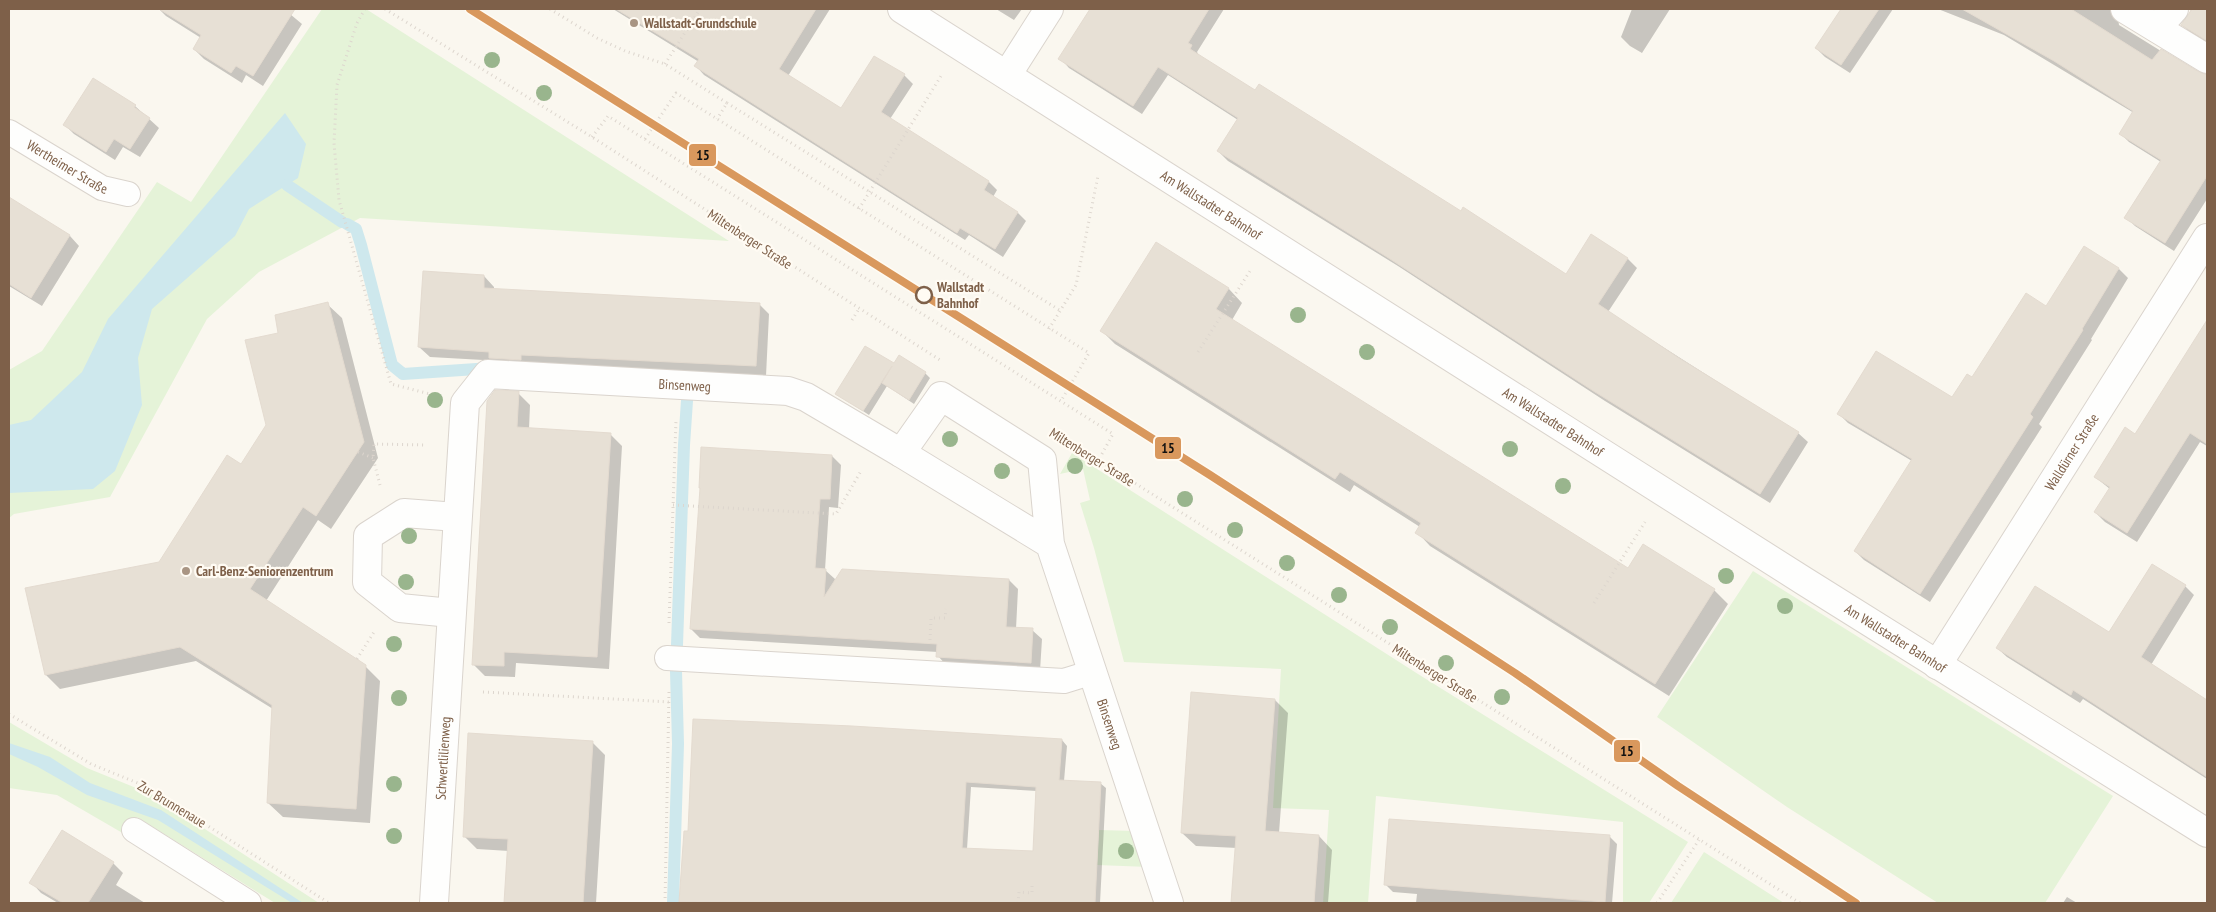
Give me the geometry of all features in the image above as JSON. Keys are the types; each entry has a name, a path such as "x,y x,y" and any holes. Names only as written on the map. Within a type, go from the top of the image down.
{"street":[{"name":"Am Wallstadter Bahnhof","path":"902,9 1937,665 2207,833"},
{"path":"1007,75 1049,9"},
{"path":"2125,9 2166,18 2207,59"},
{"name":"Walldürner Straße","path":"1937,665 2207,238"},
{"name":"Binsenweg","path":"465,402 488,374 788,390 806,397 902,453 1050,544"},
{"name":"Binsenweg","path":"902,453 941,396 1042,460 1050,544 1169,903"},
{"name":"Schwertlilienweg","path":"434,903 465,402"},
{"path":"451,612 400,608 367,582 368,536 404,513 457,517"}],"lane":[{"name":"Wertheimer Straße","path":"9,132 102,188 128,194"},
{"path":"667,658 1064,681 1092,672"},
{"path":"134,830 249,903"}],"path":[{"path":"365,9 356,23 337,85 334,143 339,200 391,384 465,402"},
{"name":"Miltenberger Straße","path":"385,9 592,138 940,361"},
{"path":"550,9 597,38 625,51 665,64 1061,311"},
{"path":"665,64 700,9"},
{"path":"859,209 960,46"},
{"path":"645,139 676,93 1089,354 1062,401"},
{"path":"717,119 727,103"},
{"path":"592,138 608,116 1062,401 1113,434 1098,461"},
{"path":"1049,328 1076,285 1106,137"},
{"path":"1198,352 1269,242"},
{"path":"852,320 859,309"},
{"path":"673,505 836,514 878,440"},
{"path":"378,476 373,458 374,444 462,445"},
{"name":"Miltenberger Straße","path":"1074,445 1800,903"},
{"path":"358,452 373,458"},
{"path":"1594,603 1664,492"},
{"path":"447,690 670,702"},
{"name":"Zur Brunnenaue","path":"9,714 91,764 145,786 329,903"},
{"path":"1657,903 1700,840"},
{"path":"1018,903 1019,892 1032,893 1032,882"}],"green space":[{"path":"322,9 366,9 729,241 360,218 259,272 207,319 110,497 14,514 9,518 9,370 42,351 157,182 191,202"},
{"path":"1072,453 1418,674 1688,842 1649,903 1623,903 1623,822 1376,796 1368,903 1323,903 1329,810 1273,808 1281,669 1124,662 1080,503 1090,500 1083,469 1060,474"},
{"path":"1753,571 2113,796 2045,903 1938,903 1787,807 1657,717"},
{"path":"9,722 87,768 151,794 319,903 275,903 137,817 126,835 57,795 9,788"},
{"path":"1099,830 1135,831 1149,867 1097,865"},
{"path":"1704,852 1784,903 1671,903"}],"water":[{"path":"285,113 306,144 298,178 249,209 235,236 152,309 138,358 142,405 115,471 93,489 9,493 9,425 31,420 82,372 108,319"},
{"path":"9,743 50,757 90,783 161,810 303,903 292,903 158,820 87,795 38,767 9,754"}],"building":[{"path":"159,9 295,9 253,76 236,66 231,73 193,49 201,35"},
{"path":"616,9 816,9 779,69 841,108 874,56 905,74 881,112 989,181 984,190 1018,212 995,249 960,228 957,233 694,66 699,59"},
{"path":"1090,9 1209,9 1188,43 1192,45 1190,49 1255,90 1259,84 1461,211 1463,207 1566,274 1591,234 1628,258 1598,304 1679,358 1799,432 1760,494 1595,392 1387,257 1217,151 1238,118 1158,67 1133,106 1058,59"},
{"path":"1841,9 1879,9 1841,65 1815,48"},
{"path":"1962,9 2071,9 2152,60 2161,49 2207,75 2207,176 2165,243 2124,218 2161,160 2119,134 2133,111 2054,61"},
{"path":"2192,9 2207,9 2207,41 2181,25"},
{"path":"93,78 136,105 134,107 150,118 130,149 114,139 106,152 63,125"},
{"path":"9,197 70,235 31,298 9,284"},
{"path":"1156,242 1229,288 1216,309 1628,568 1643,544 1715,589 1655,684 1415,533 1421,523 1340,472 1335,479 1100,331"},
{"path":"2084,246 2119,268 2083,330 2030,414 2033,417 1920,594 1854,551 1912,459 1837,414 1876,351 1952,397 1967,374 1972,377 2026,293 2046,306"},
{"path":"423,271 484,275 484,288 760,303 756,366 521,355 521,360 489,358 489,352 418,347"},
{"path":"328,302 364,442 316,516 303,507 250,589 366,665 356,809 267,803 272,705 180,647 45,675 25,588 159,562 227,455 241,464 266,425 245,340 278,333 275,315"},
{"path":"2207,320 2207,444 2190,433 2127,533 2094,512 2110,487 2094,477 2125,427 2135,434"},
{"path":"865,346 894,363 899,355 926,372 909,400 882,383 892,366 863,411 835,394"},
{"path":"495,390 519,391 517,427 611,433 597,657 504,652 504,666 472,665 487,401"},
{"path":"701,447 832,455 830,499 820,499 815,568 826,569 824,597 842,569 1009,579 1006,627 1033,628 1031,663 936,657 937,644 690,629"},
{"path":"2152,564 2186,585 2141,657 2207,700 2207,777 2073,690 2071,695 1996,648 2035,586 2109,632"},
{"path":"1191,692 1275,699 1265,831 1319,835 1314,903 1231,903 1236,836 1181,833"},
{"path":"693,719 852,726 1062,739 1059,780 1101,782 1095,903 679,902 684,831 688,831","holes":["966,782 1036,787 1033,851 962,848"]},
{"path":"468,733 593,741 583,903 504,903 508,839 463,837"},
{"path":"1389,819 1610,835 1605,902 1384,885"},
{"path":"62,830 114,862 88,903 63,903 29,883"}],"waterway":[{"path":"287,185 342,222"},
{"path":"347,224 356,229 392,365 403,374 491,368"},
{"path":"677,645 688,386"},
{"path":"673,903 678,744 676,671"}],"transit line":[{"name":"15","path":"470,9 1210,475 1515,673 1678,786 1856,903"}],"place":[{"name":"Wallstadt-Grundschule","path":"634,23"},
{"name":"Wallstadt Bahnhof","path":"924,295"},
{"name":"Carl-Benz-Seniorenzentrum","path":"186,571"}]}
